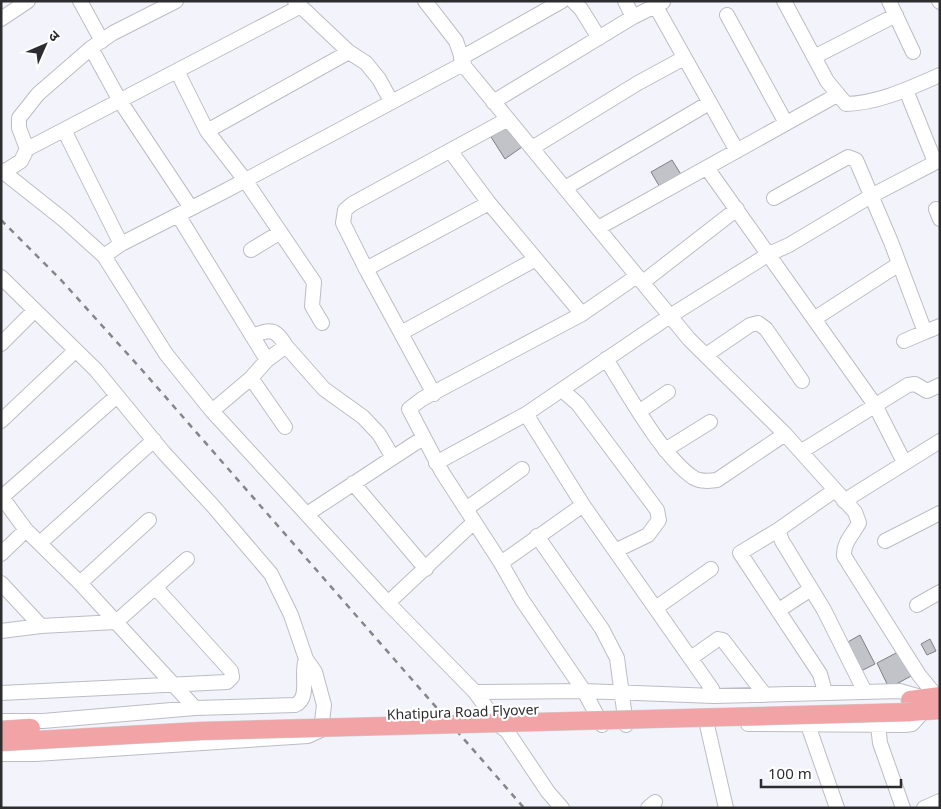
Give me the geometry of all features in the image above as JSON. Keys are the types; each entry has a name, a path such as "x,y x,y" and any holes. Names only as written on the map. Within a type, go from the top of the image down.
{"main road":[{"name":"Khatipura Road Flyover","path":"1,730 198,720 927,703"},
{"name":"Khatipura Road Flyover","path":"1,742 210,730 927,703"}],"street":[{"path":"1,19 28,1"},
{"path":"80,1 120,101 191,208"},
{"path":"27,150 19,128 19,118 38,94 96,44 176,1"},
{"path":"425,1 456,41 462,61 670,316 802,452 855,512 859,523 843,550 844,556 914,667 927,703"},
{"path":"104,256 121,244 245,180 462,61 562,1"},
{"path":"574,1 581,8 599,38"},
{"path":"625,1 633,17"},
{"path":"889,1 913,52"},
{"path":"494,102 659,3 684,58 737,151"},
{"path":"790,3 814,57 837,95 846,104 862,104 906,90 940,75"},
{"path":"390,101 379,79 366,63 349,52 298,4 177,71 27,150 21,161 2,171 64,220 104,256 166,354 212,411 388,603 475,692 500,726 507,731 548,792 562,808"},
{"path":"727,15 786,123"},
{"path":"814,57 896,15"},
{"path":"207,131 349,52"},
{"path":"532,148 638,83 684,58"},
{"path":"177,71 207,131 245,180 279,233 314,282 312,306 322,323"},
{"path":"436,463 526,414 670,316 769,254 790,245 871,196 937,161 906,90"},
{"path":"598,228 837,95"},
{"path":"565,188 709,103"},
{"path":"434,394 366,269 344,223 346,210 352,204 451,152 508,119"},
{"path":"64,130 121,244"},
{"path":"451,152 489,203 582,314"},
{"path":"774,198 848,157 856,160 925,332"},
{"path":"707,168 875,405 904,462"},
{"path":"366,269 489,203"},
{"path":"602,725 584,691 522,600 501,563 436,463 409,409 582,314 640,279 737,209"},
{"path":"178,215 267,360"},
{"path":"251,250 279,233"},
{"path":"401,333 536,259"},
{"path":"814,320 899,264"},
{"path":"1,277 117,396 271,574 291,615 306,659 315,672 324,705 321,730 312,735 36,754 1,754"},
{"path":"1,344 34,312"},
{"path":"706,355 750,325 758,323 766,329 802,381"},
{"path":"904,341 940,326"},
{"path":"252,336 272,331 278,333 286,346 324,389 363,418 379,434 392,456"},
{"path":"212,411 251,378 267,360 286,346"},
{"path":"1,421 75,351"},
{"path":"606,359 665,450 695,478 707,481 717,480 785,434"},
{"path":"251,378 285,427"},
{"path":"802,452 908,385 915,384 927,391 940,384"},
{"path":"562,390 578,404 657,510 659,520 648,535 617,550"},
{"path":"640,411 668,392"},
{"path":"117,396 2,497 26,530 80,584 195,708"},
{"path":"526,414 583,505 657,607 712,689 714,696"},
{"path":"665,450 710,422"},
{"path":"307,514 392,456 423,438"},
{"path":"40,543 154,440"},
{"path":"844,501 940,441"},
{"path":"466,509 522,470"},
{"path":"353,483 426,568"},
{"path":"825,692 820,674 740,553 778,530 786,522 835,490"},
{"path":"501,563 583,505"},
{"path":"885,541 940,513"},
{"path":"80,584 149,520"},
{"path":"388,603 474,522"},
{"path":"1,554 26,530"},
{"path":"778,530 782,541 824,610 865,692"},
{"path":"537,536 602,629 617,658 626,725"},
{"path":"1,631 41,626 116,622 187,559"},
{"path":"657,607 711,569"},
{"path":"1,583 41,626"},
{"path":"1,693 227,682 232,677 231,671 156,588"},
{"path":"778,610 811,590"},
{"path":"917,605 940,592"},
{"path":"691,658 718,639 723,640 764,695"},
{"path":"1,720 43,720 195,708 298,704 304,696 302,668 306,659"},
{"path":"475,692 584,691 714,696 900,691 927,703"},
{"path":"507,731 602,725 912,724 927,703"},
{"path":"707,725 726,808"},
{"path":"808,725 837,808"},
{"path":"878,725 880,743 903,808"},
{"path":"924,808 940,801"}],"building":[{"path":"508,126 522,147 505,159 491,137"},
{"path":"672,160 682,176 661,189 651,172"},
{"path":"860,635 875,664 861,671 846,643"},
{"path":"930,639 936,651 927,655 921,644"},
{"path":"900,651 913,675 889,688 877,663"}],"railway":[{"path":"1,220 61,280 142,370 524,808"}]}
